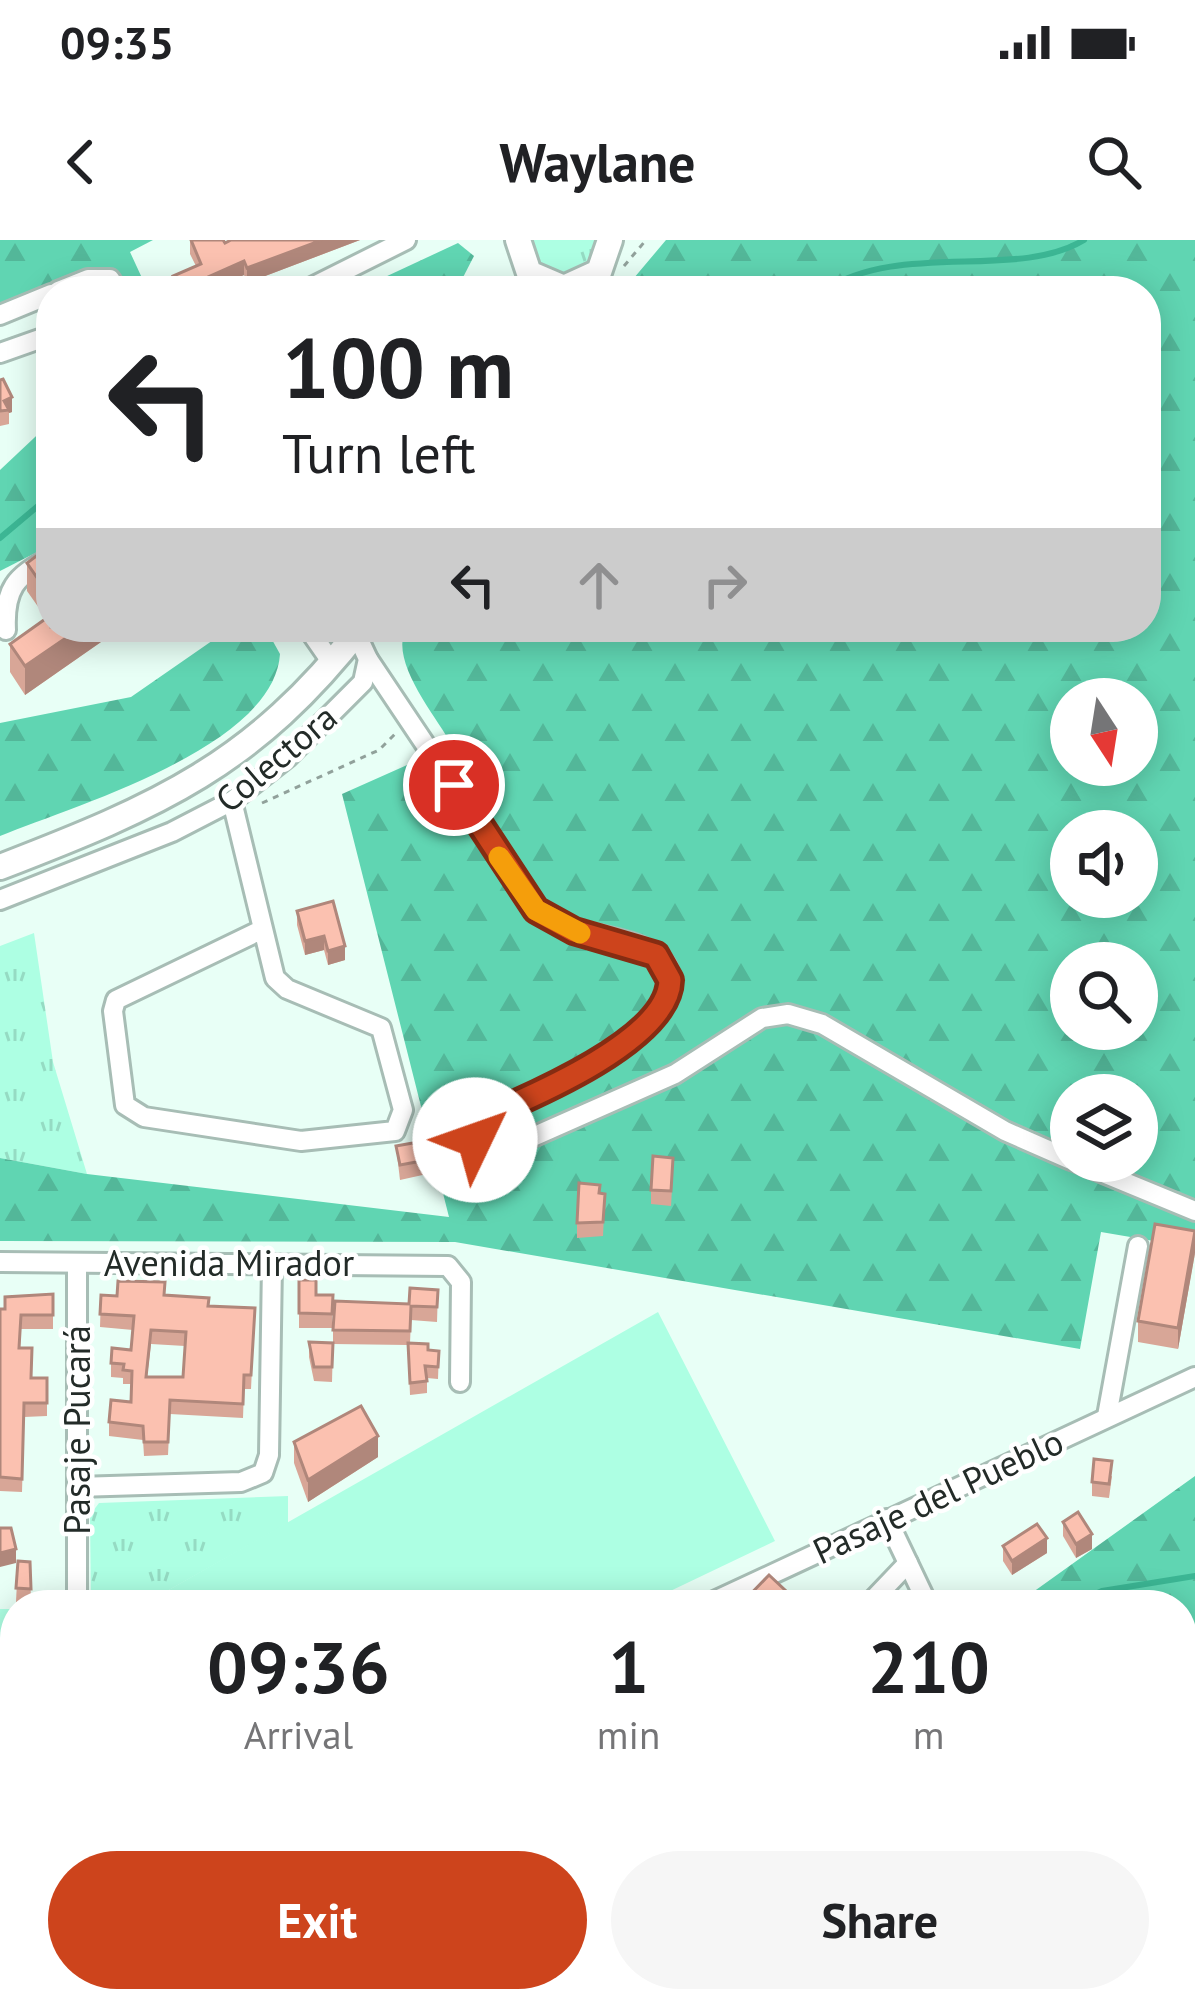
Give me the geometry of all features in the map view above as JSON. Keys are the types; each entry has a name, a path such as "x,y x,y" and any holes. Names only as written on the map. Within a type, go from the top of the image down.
{"main road":[{"path":"593,276 610,243"},
{"path":"520,251 542,276"},
{"path":"0,867 182,791 249,746 349,642"}],"street":[{"path":"334,276 406,240"},
{"path":"0,315 36,300"},
{"path":"0,353 36,340"},
{"path":"6,630 9,589 36,566"},
{"path":"317,642 332,663"},
{"path":"363,642 368,659 529,902 564,927 650,951 668,973 670,988 663,1006 594,1067 478,1121 474,1134 480,1148 501,1151 662,1081 752,1023 788,1014 821,1024 1006,1131 1050,1150"},
{"name":"Colectora","path":"0,900 172,832 232,801 288,757 363,682 368,659"},
{"path":"232,801 271,970 280,984 381,1028 403,1110 395,1131 301,1141 144,1117 125,1105 113,1011 116,1000 261,930"},
{"path":"1125,1182 1195,1211"},
{"path":"1107,1416 1138,1246"},
{"name":"Avenida Mirador","path":"0,1262 441,1264 457,1271 460,1382"},
{"name":"Pasaje Pucará","path":"77,1263 77,1590"},
{"path":"77,1487 241,1482 262,1473 269,1455 272,1264"},
{"name":"Pasaje del Pueblo","path":"754,1590 887,1520 1195,1377"},
{"path":"887,1520 921,1590"},
{"path":"882,1590 908,1563"}],"green space":[{"path":"0,240 153,240 130,252 141,276 36,276 36,303 0,315"},
{"path":"526,240 603,240 601,253 577,276 539,271"},
{"path":"666,240 1195,240 1195,1248 1101,1232 1080,1349 455,1242 0,1241 0,1158 87,1174 449,1217 342,794 452,745 408,671 403,642 1161,642 1161,276 636,276"},
{"path":"458,243 474,256 464,276 387,276"},
{"path":"36,436 36,553 0,571 0,470"},
{"path":"210,642 273,642 280,654 269,687 244,717 208,745 120,790 0,836 0,723 131,697"},
{"path":"34,933 53,1062 87,1174 0,1158 0,946"},
{"path":"658,1312 775,1541 672,1590 169,1590"},
{"path":"1195,1476 1195,1590 1036,1590"},
{"path":"288,1496 288,1523 169,1590 91,1590 90,1515 99,1503"}],"building":[{"path":"191,240 322,240 247,268 244,261 210,276 173,276 201,264"},
{"path":"0,380 12,397 4,401 9,410 0,411"},
{"path":"36,626 36,642 60,642 25,666 10,644"},
{"path":"333,901 345,946 328,951 324,936 305,941 297,911"},
{"path":"424,1141 427,1160 400,1165 396,1146"},
{"path":"653,1156 673,1158 671,1191 651,1190"},
{"path":"579,1183 600,1185 599,1193 605,1194 603,1222 577,1223"},
{"path":"1155,1224 1195,1231 1178,1328 1138,1321"},
{"path":"299,1280 316,1280 316,1295 333,1295 332,1314 299,1313"},
{"path":"118,1281 165,1282 164,1295 209,1298 208,1306 255,1308 251,1375 244,1375 243,1404 170,1400 168,1442 144,1442 143,1426 109,1422 111,1400 131,1402 132,1371 123,1370 124,1364 111,1363 112,1348 131,1350 134,1316 100,1314 101,1295 117,1296","holes":["151,1330 186,1332 183,1377 146,1377"]},
{"path":"410,1288 438,1290 437,1307 411,1306 410,1331 333,1330 335,1301 409,1304"},
{"path":"53,1294 53,1315 21,1315 19,1348 32,1348 31,1378 47,1378 47,1403 24,1403 22,1479 0,1477 0,1309 5,1309 5,1297"},
{"path":"309,1342 333,1343 332,1367 314,1367"},
{"path":"408,1343 428,1344 428,1350 439,1351 438,1367 425,1366 427,1381 410,1383"},
{"path":"361,1406 378,1436 308,1480 294,1442"},
{"path":"1094,1459 1112,1461 1109,1484 1092,1482"},
{"path":"1078,1512 1092,1534 1076,1544 1063,1522"},
{"path":"1037,1524 1047,1538 1012,1561 1003,1546"},
{"path":"0,1528 11,1528 16,1549 0,1553"},
{"path":"18,1561 30,1562 31,1589 16,1588"},
{"path":"769,1575 785,1590 754,1590"}],"waterway":[{"path":"854,276 921,263 1025,258 1084,240"},
{"path":"0,538 36,508"},
{"path":"1108,1590 1195,1576"}],"slow traffic":[{"path":"499,857 536,910 580,933"}],"route":[{"path":"454,785 536,910 574,931 650,951 666,966 670,980 663,1006 594,1067 482,1118 474,1129 475,1140"}]}
